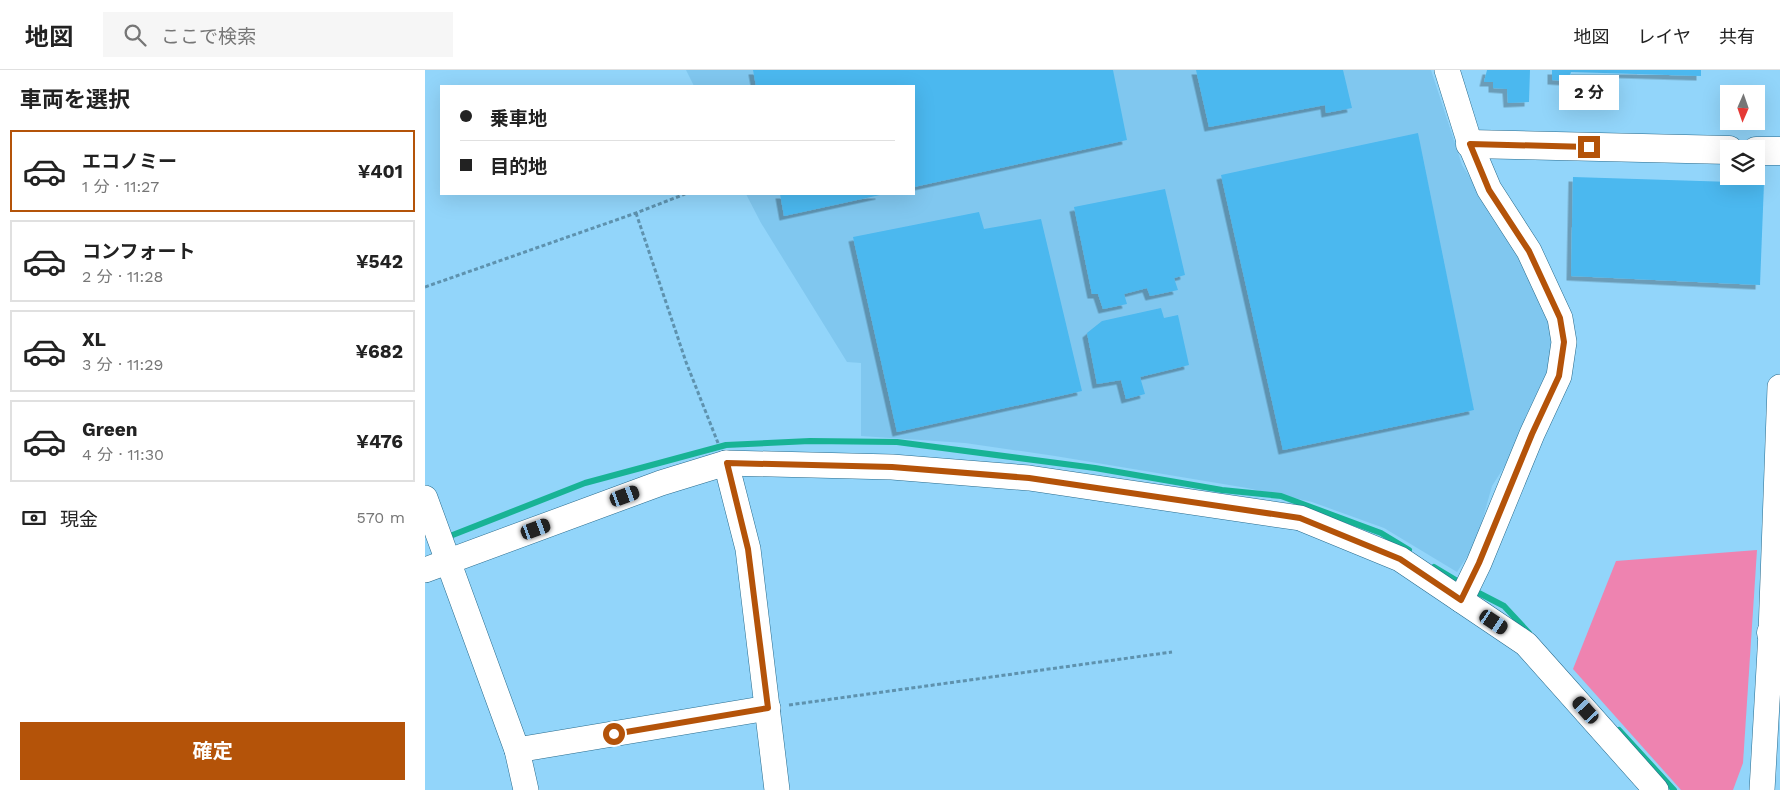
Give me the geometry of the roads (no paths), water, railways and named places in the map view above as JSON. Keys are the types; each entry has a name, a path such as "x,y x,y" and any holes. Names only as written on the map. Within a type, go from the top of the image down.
{"street":[{"path":"1447,70 1470,144 1489,190 1529,251 1560,318 1564,342 1559,376 1532,434 1479,563 1461,600"},
{"path":"1470,144 1720,150"},
{"path":"1765,151 1780,151"},
{"path":"1762,790 1776,633 1780,387"},
{"path":"727,463 748,549 777,790"},
{"path":"436,566 661,483 727,463 892,467 1029,478 1300,518 1400,559 1526,644 1656,790"},
{"path":"425,498 436,566 517,750 527,790"},
{"path":"517,750 768,708"}],"waterway":[{"path":"445,538 585,483 726,445 810,441 897,442 1095,468 1222,490 1281,496 1381,533 1409,550"},
{"path":"1434,567 1464,585"},
{"path":"1473,590 1504,606 1529,633"},
{"path":"1619,730 1674,790"}]}
